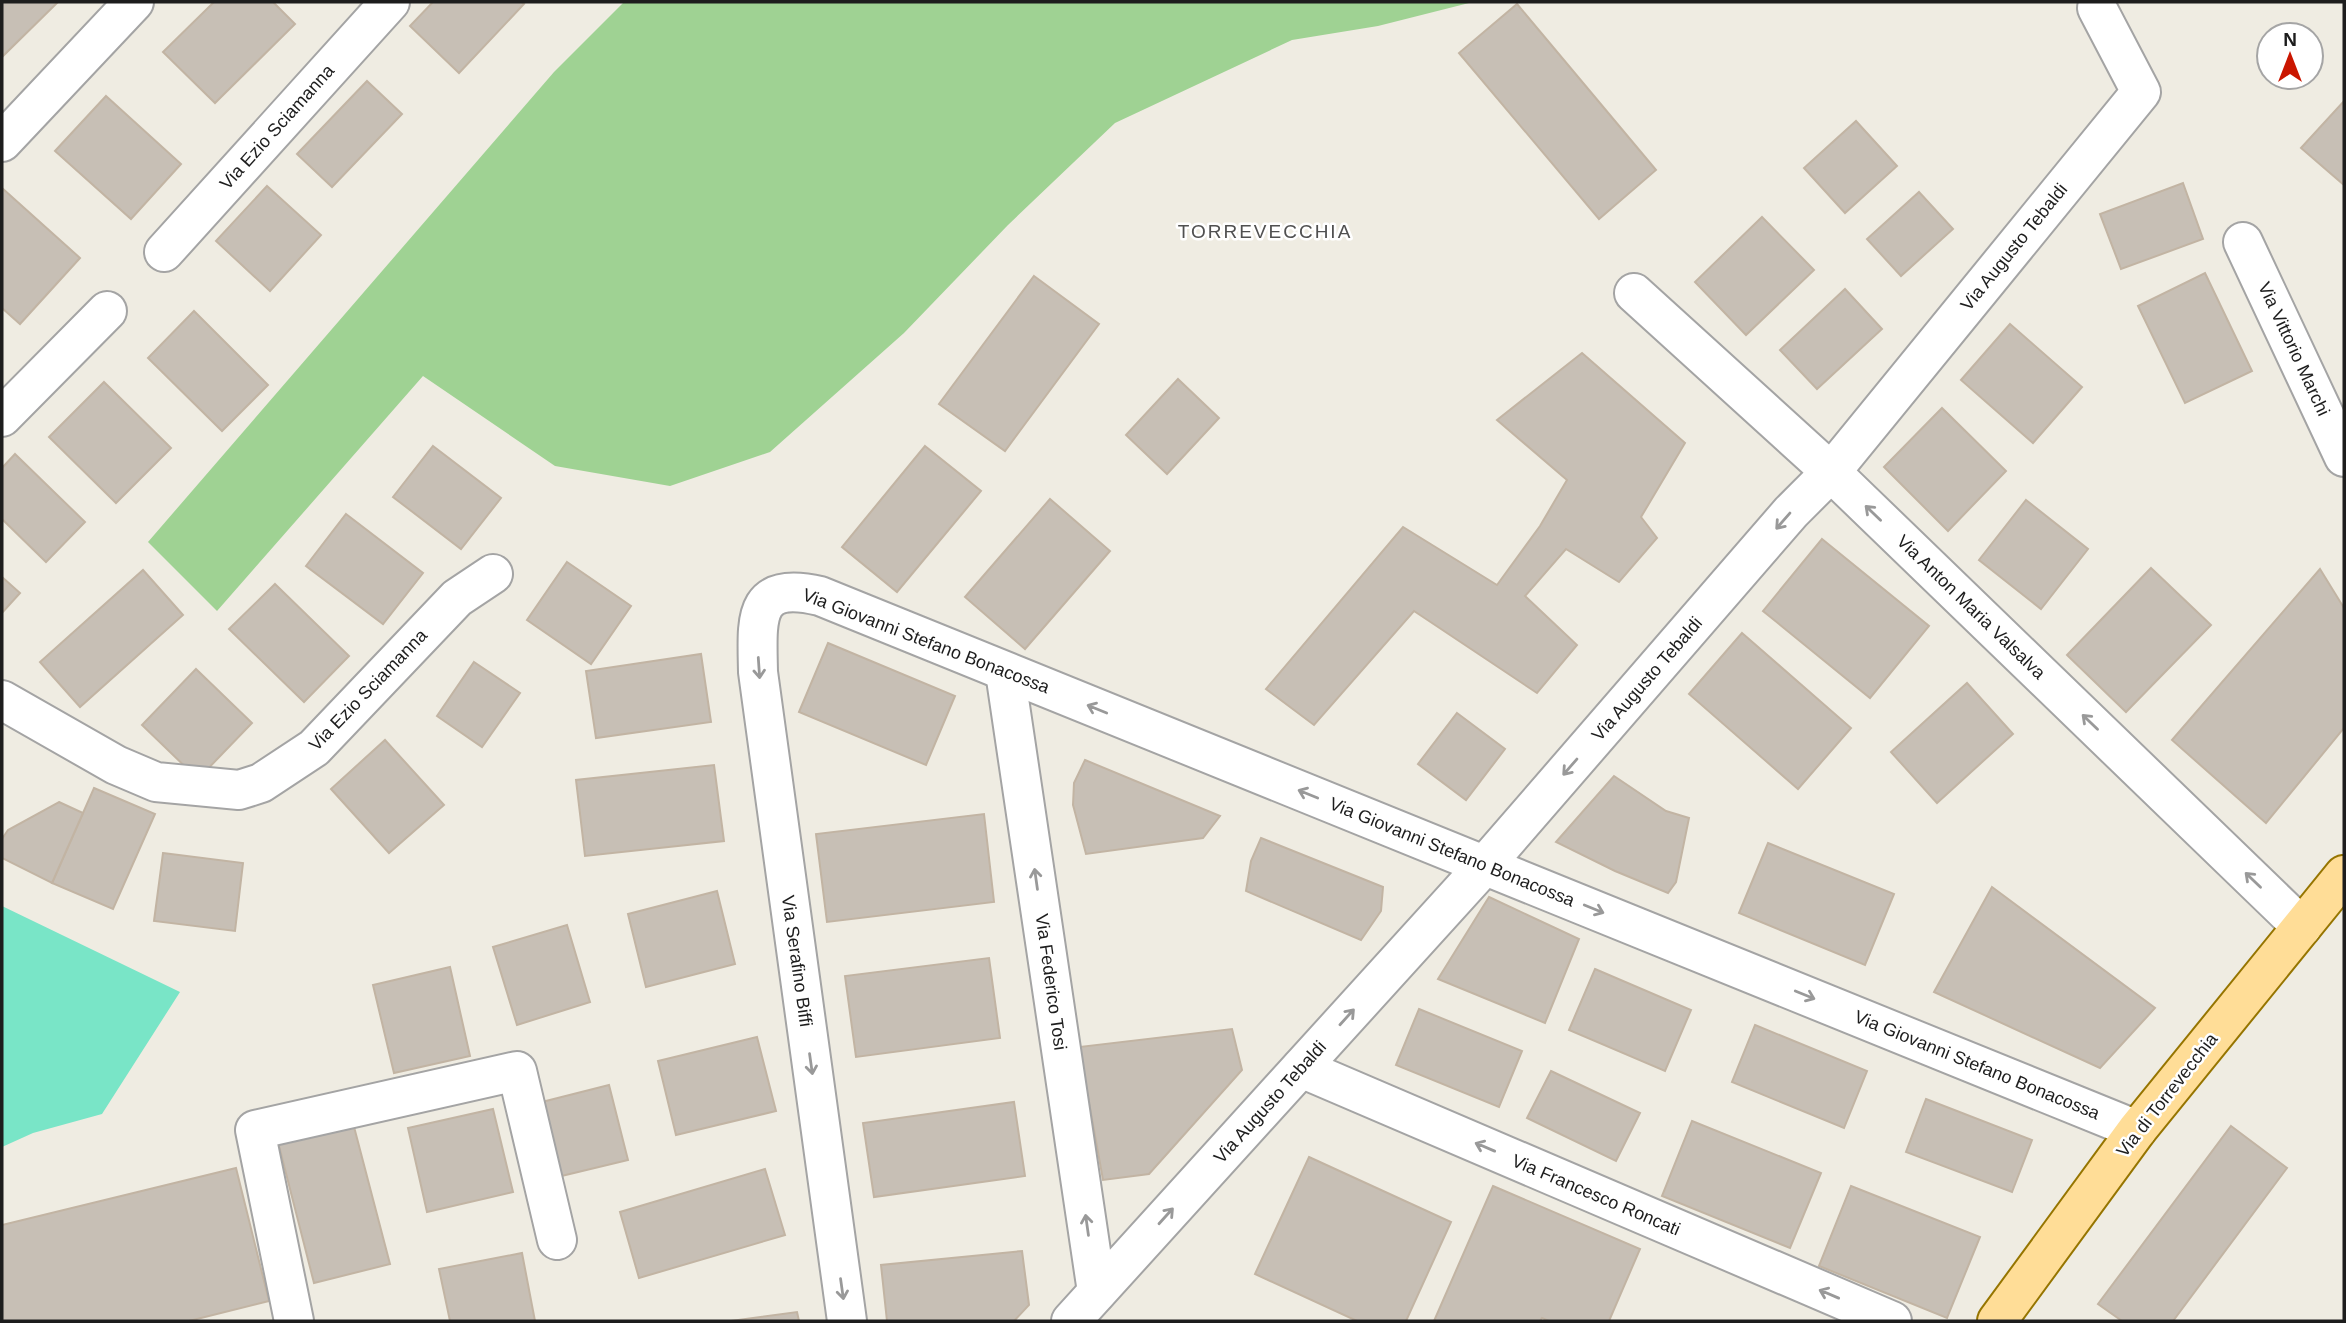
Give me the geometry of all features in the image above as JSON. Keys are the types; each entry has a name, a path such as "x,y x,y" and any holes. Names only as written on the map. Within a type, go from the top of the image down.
{"main road":[{"name":"Via di Torrevecchia","path":"1997,1321 2137,1130 2302,927 2342,882"}],"street":[{"path":"2,142 134,2"},
{"name":"Via Ezio Sciamanna","path":"164,252 390,2"},
{"name":"Via Augusto Tebaldi","path":"1071,1321 1485,865 1782,522 1831,472 2141,92 2096,8"},
{"name":"Via Vittorio Marchi","path":"2244,242 2344,457"},
{"name":"Via Anton Maria Valsalva","path":"1634,293 1831,472 2302,927"},
{"path":"2,417 107,312"},
{"name":"Via Ezio Sciamanna","path":"2,700 116,765 156,782 239,790 261,783 314,748 457,598 493,574"},
{"name":"Via Giovanni Stefano Bonacossa","path":"766,602 777,593 795,590 820,596 2137,1130"},
{"name":"Via Serafino Biffi","path":"766,602 757,634 758,672 847,1321"},
{"name":"Via Federico Tosi","path":"1005,672 1097,1292"},
{"name":"Via Francesco Roncati","path":"1301,1068 1892,1321"},
{"path":"294,1321 255,1130 517,1070 557,1240"}],"green space":[{"path":"624,2 1473,2 1378,26 1292,40 1115,123 1008,225 904,333 770,452 670,486 555,466 423,376 217,611 148,542 554,72"},
{"path":"2,906 180,992 102,1114 33,1133 2,1147"}],"building":[{"path":"2,2 58,2 2,57"},
{"path":"214,2 273,2 295,24 215,103 163,52"},
{"path":"433,2 524,4 459,73 410,26"},
{"path":"1517,4 1656,170 1599,219 1459,53"},
{"path":"367,81 402,114 332,187 297,154"},
{"path":"106,96 181,164 131,219 55,151"},
{"path":"2344,101 2344,185 2301,148"},
{"path":"1856,121 1897,166 1845,213 1804,168"},
{"path":"2183,183 2203,239 2121,269 2100,214"},
{"path":"267,186 321,235 270,291 216,241"},
{"path":"2,188 80,258 20,324 2,308"},
{"path":"1919,192 1953,229 1901,276 1867,239"},
{"path":"1762,217 1814,270 1746,335 1695,282"},
{"path":"2205,273 2252,371 2185,403 2138,306"},
{"path":"1034,276 1099,324 1005,451 939,404"},
{"path":"1845,289 1882,329 1817,389 1780,350"},
{"path":"194,311 268,385 222,431 148,358"},
{"path":"2010,324 2082,387 2033,443 1961,380"},
{"path":"1582,353 1685,443 1641,517 1657,538 1619,582 1566,549 1525,596 1577,645 1537,693 1414,611 1314,725 1266,689 1403,527 1497,585 1540,526 1567,480 1497,420"},
{"path":"1178,379 1219,418 1167,474 1126,435"},
{"path":"104,382 171,448 116,503 49,437"},
{"path":"1942,408 2006,471 1948,531 1884,467"},
{"path":"433,446 501,498 461,549 393,497"},
{"path":"925,446 981,491 897,592 842,547"},
{"path":"15,454 85,522 46,562 2,519 2,468"},
{"path":"1050,499 1110,551 1025,649 965,597"},
{"path":"2026,500 2088,549 2041,609 1979,560"},
{"path":"346,514 423,573 383,624 306,566"},
{"path":"1822,539 1929,626 1870,698 1763,611"},
{"path":"567,562 631,606 591,664 527,620"},
{"path":"2151,568 2211,625 2126,712 2067,655"},
{"path":"2320,569 2344,608 2344,728 2266,823 2172,740"},
{"path":"143,570 183,615 80,707 40,662"},
{"path":"2,577 20,593 2,613"},
{"path":"275,584 349,656 304,702 229,629"},
{"path":"1742,633 1851,728 1798,789 1689,694"},
{"path":"828,643 955,696 926,765 799,712"},
{"path":"701,654 711,722 596,738 586,671"},
{"path":"474,662 520,693 482,747 437,716"},
{"path":"196,669 252,723 198,779 142,725"},
{"path":"1967,683 2013,734 1937,803 1891,752"},
{"path":"1457,713 1505,749 1466,800 1418,764"},
{"path":"385,740 444,805 389,853 331,789"},
{"path":"1085,760 1220,816 1203,838 1086,854 1073,805 1074,783"},
{"path":"714,765 724,841 585,856 576,780"},
{"path":"1614,776 1666,811 1689,818 1676,882 1668,893 1556,842"},
{"path":"94,788 155,814 113,909 52,883"},
{"path":"59,802 83,813 52,883 2,858 2,839 8,830"},
{"path":"984,814 994,902 827,922 816,834"},
{"path":"1261,838 1383,887 1381,911 1361,940 1246,891 1251,861"},
{"path":"1768,843 1894,894 1865,965 1739,913"},
{"path":"163,853 243,863 235,931 154,921"},
{"path":"1992,887 2155,1008 2100,1068 1934,992"},
{"path":"717,891 735,964 646,987 628,914"},
{"path":"1489,897 1579,939 1545,1023 1438,979"},
{"path":"567,925 590,1002 517,1025 493,947"},
{"path":"989,958 1000,1038 856,1057 845,976"},
{"path":"450,967 470,1056 394,1073 373,985"},
{"path":"1595,969 1691,1010 1665,1071 1569,1030"},
{"path":"1419,1009 1522,1051 1499,1107 1396,1065"},
{"path":"1755,1025 1867,1071 1844,1128 1732,1082"},
{"path":"1232,1029 1242,1070 1149,1174 1103,1180 1079,1047"},
{"path":"757,1037 776,1111 676,1135 658,1061"},
{"path":"1551,1071 1640,1113 1616,1161 1527,1118"},
{"path":"609,1085 628,1160 549,1179 530,1105"},
{"path":"1926,1099 2032,1140 2012,1192 1906,1152"},
{"path":"1014,1102 1025,1176 874,1197 863,1123"},
{"path":"493,1109 513,1192 427,1212 408,1128"},
{"path":"1692,1121 1821,1173 1790,1248 1662,1196"},
{"path":"353,1123 390,1264 314,1283 278,1142"},
{"path":"2231,1126 2287,1168 2173,1321 2122,1321 2098,1304"},
{"path":"1309,1157 1451,1222 1406,1321 1357,1321 1255,1274"},
{"path":"236,1168 269,1301 189,1321 2,1321 2,1225"},
{"path":"765,1169 785,1235 639,1278 620,1212"},
{"path":"1493,1186 1640,1249 1609,1321 1549,1321 1542,1318 1540,1321 1434,1321"},
{"path":"1851,1186 1980,1237 1947,1318 1819,1266"},
{"path":"1022,1251 1029,1305 1014,1321 887,1321 881,1265"},
{"path":"522,1253 535,1321 450,1321 439,1269"},
{"path":"797,1312 799,1321 731,1321"}],"district":[{"name":"TORREVECCHIA","path":"1265,231"}]}
